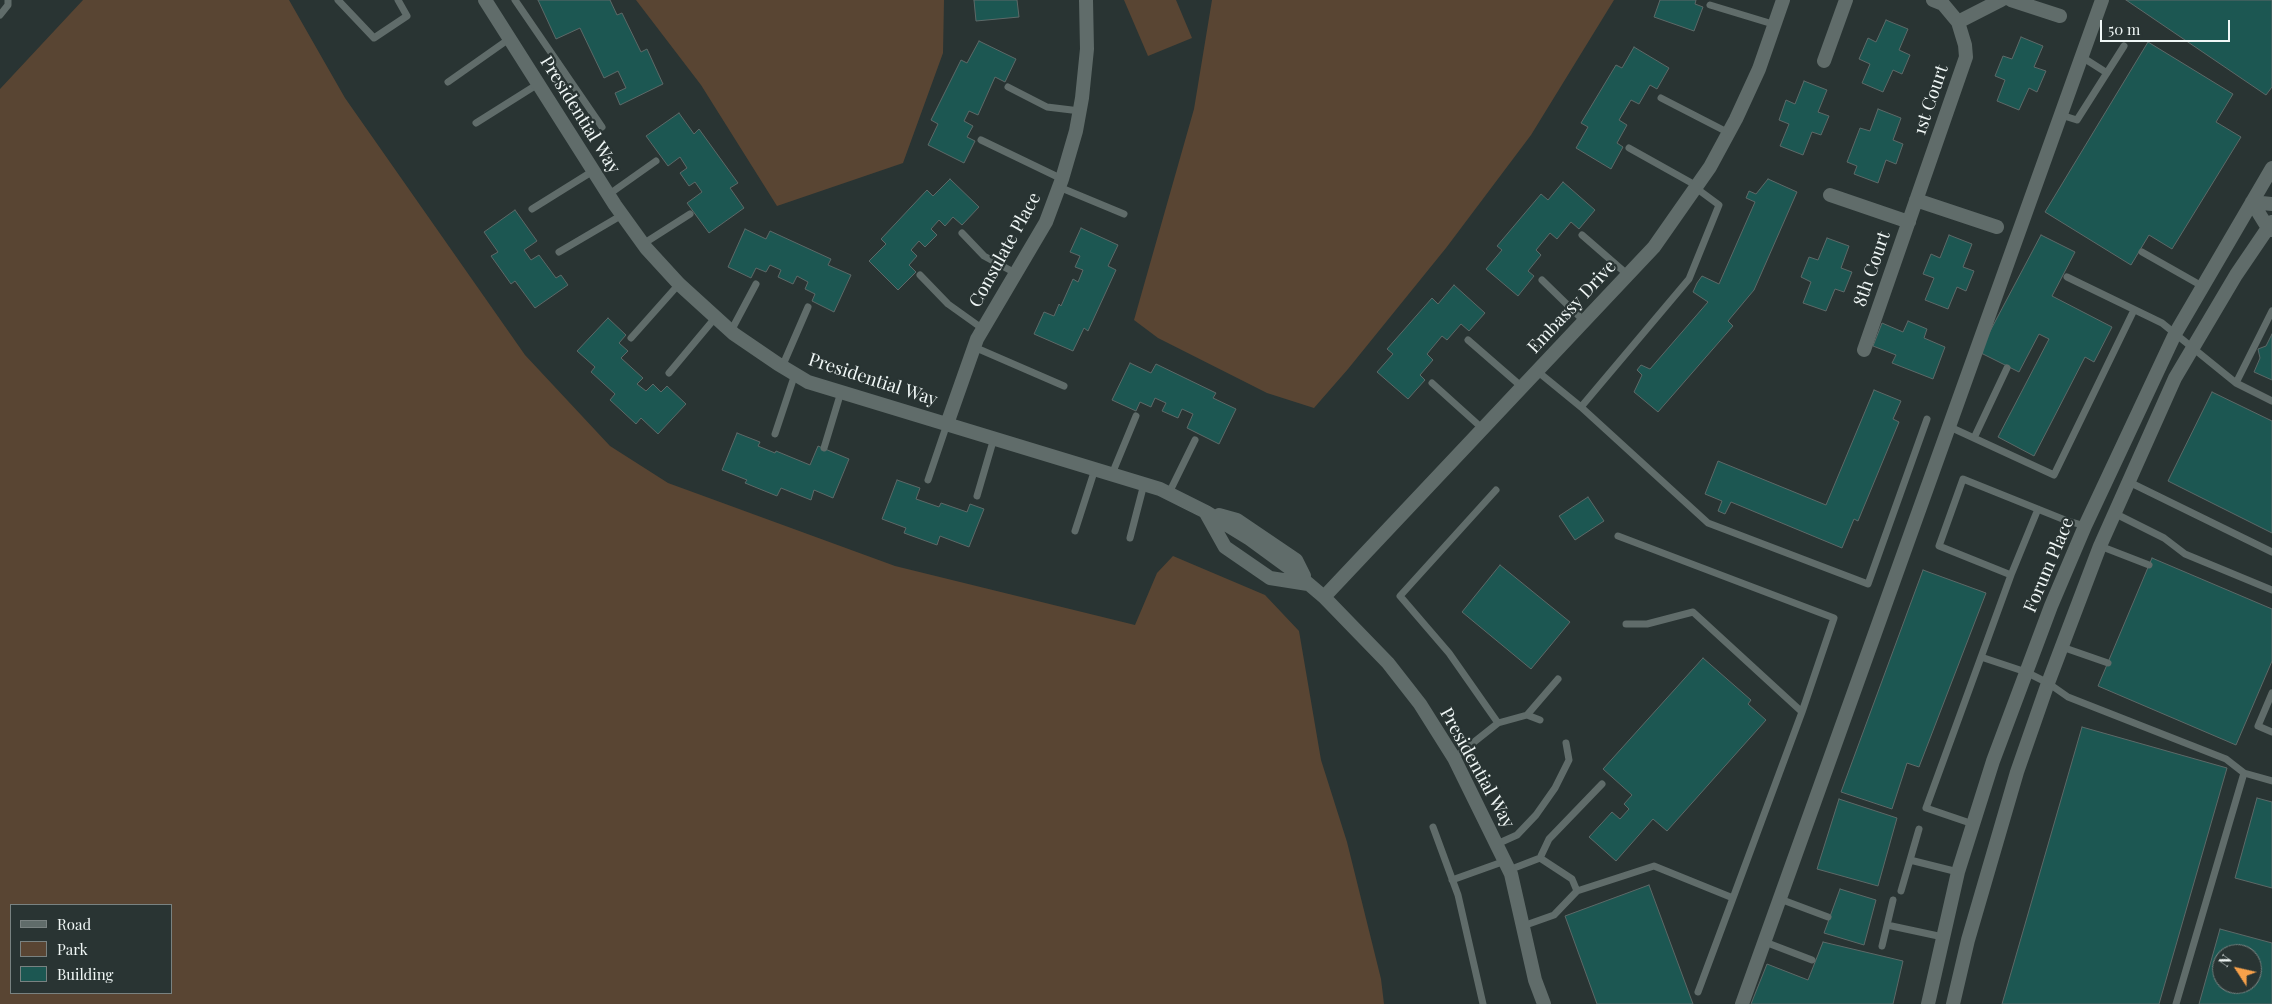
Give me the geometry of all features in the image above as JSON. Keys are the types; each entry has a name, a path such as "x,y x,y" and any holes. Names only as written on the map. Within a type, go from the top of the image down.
{"street":[{"name":"Presidential Way","path":"485,0 593,171 643,244 679,284 715,318 788,370 808,382 1169,493 1206,512 1237,520 1296,560 1308,584 1324,597 1388,663 1420,704 1454,758 1507,866 1523,926 1534,980 1544,1004"},
{"name":"Consulate Place","path":"947,424 974,347 1046,222 1061,183 1080,111 1087,49 1086,0"},
{"name":"Embassy Drive","path":"1324,597 1654,247 1696,187 1729,133 1759,69 1776,25 1783,0"},
{"path":"1824,61 1846,0"},
{"name":"1st Court","path":"1908,222 1966,57 1966,45 1958,22 1943,4 1933,0"},
{"path":"1958,22 2001,0"},
{"path":"2011,0 2060,16"},
{"path":"1742,1004 2102,0"},
{"name":"Forum Place","path":"1928,1004 1958,872 1973,824 2026,672 2085,526 2174,334 2272,168"},
{"name":"8th Court","path":"1830,195 1908,222 1864,350"},
{"path":"1916,200 1997,227"},
{"path":"2252,202 2272,204"},
{"path":"1953,1004 2001,826 2048,683 2100,546 2116,514 2175,378 2271,227 2252,202"},
{"path":"1206,512 1225,547 1270,578 1308,584"},
{"name":"Presidential Way","path":"1533,1004 1534,980"}],"lane":[{"path":"0,15 8,5 8,0"},
{"path":"338,0 374,38 407,16 398,0"},
{"path":"515,0 602,127"},
{"path":"1710,5 1776,25"},
{"path":"448,82 509,39"},
{"path":"2061,115 2077,120 2124,46"},
{"path":"2082,57 2106,73"},
{"path":"476,123 538,84"},
{"path":"1008,87 1047,107 1080,111"},
{"path":"1661,98 1729,133"},
{"path":"981,140 1124,214"},
{"path":"1581,407 1689,279 1719,205 1696,187 1629,148"},
{"path":"608,194 656,162"},
{"path":"532,209 593,171"},
{"path":"643,244 690,214"},
{"path":"559,252 622,215"},
{"path":"962,233 984,256 1017,274"},
{"path":"1582,235 1628,275"},
{"path":"2142,252 2202,286"},
{"path":"920,275 948,304 984,328"},
{"path":"2067,277 2162,323 2236,383 2272,401"},
{"path":"1542,280 1584,321"},
{"path":"631,338 679,284"},
{"path":"731,330 756,284"},
{"path":"775,434 788,370 808,306"},
{"path":"1950,427 2054,475 2134,310"},
{"path":"2236,383 2272,311"},
{"path":"669,373 715,318"},
{"path":"1468,340 1522,387"},
{"path":"974,347 1064,386"},
{"path":"1974,438 2006,368"},
{"path":"1537,371 1581,407 1708,523 1868,584 1928,419"},
{"path":"1432,383 1483,428"},
{"path":"824,448 841,392"},
{"path":"1112,474 1136,416"},
{"path":"928,480 947,424"},
{"path":"977,496 994,438"},
{"path":"1169,493 1195,440"},
{"path":"1074,532 1095,469"},
{"path":"2012,575 1939,546 1964,479 2085,526"},
{"path":"2129,482 2272,552"},
{"path":"1130,538 1144,484"},
{"path":"1496,490 1400,596 1448,653 1498,723"},
{"path":"1973,824 1926,808 2038,509"},
{"path":"2116,514 2164,538 2185,554 2272,590"},
{"path":"1618,536 1834,618 1802,712 1698,992"},
{"path":"2100,546 2149,565"},
{"path":"1626,624 1647,624 1693,612 1802,712"},
{"path":"2062,647 2108,663"},
{"path":"1981,657 2026,672 2048,683 2068,697 2226,759 2244,773 2272,781"},
{"path":"1454,758 1498,723 1527,715 1558,679"},
{"path":"2272,693 2258,726 2272,732"},
{"path":"1527,715 1540,720"},
{"path":"1497,844 1516,835 1536,814 1555,788 1569,760 1566,742"},
{"path":"2176,1004 2244,773"},
{"path":"1540,858 1549,839 1602,784"},
{"path":"1433,827 1458,895 1484,1004"},
{"path":"1901,891 1918,829"},
{"path":"1452,880 1540,858 1572,879 1577,891"},
{"path":"1910,860 1958,872"},
{"path":"1523,926 1554,915 1577,891 1654,866 1733,898"},
{"path":"1780,899 1828,916"},
{"path":"1882,946 1893,900"},
{"path":"1887,925 1943,938"},
{"path":"1765,942 1812,960"}],"green space":[{"path":"83,0 289,0 345,98 525,355 610,446 668,483 895,566 1135,625 1157,573 1173,556 1265,595 1299,631 1321,760 1347,842 1381,979 1384,1004 0,1004 0,89"},
{"path":"636,0 944,0 943,53 903,163 777,206 701,85"},
{"path":"1124,0 1176,0 1192,38 1148,56"},
{"path":"1212,0 1614,0 1531,135 1446,248 1314,408 1267,393 1158,338 1134,320 1194,109"}],"building":[{"path":"538,0 610,0 617,15 622,13 641,52 647,49 663,84 620,105 615,93 626,88 618,71 604,78 580,28 556,39"},
{"path":"974,0 1017,0 1019,17 976,21"},
{"path":"1660,0 1696,0 1695,4 1703,7 1694,31 1654,17"},
{"path":"2126,0 2272,0 2272,87 2266,95"},
{"path":"1886,20 1908,29 1899,50 1910,55 1902,74 1893,70 1883,92 1862,83 1870,64 1859,59 1868,38 1876,42"},
{"path":"2021,37 2043,46 2034,67 2046,71 2037,92 2029,88 2019,110 1997,101 2005,80 1995,76 2003,56 2012,59"},
{"path":"979,41 1016,59 1005,82 995,77 978,115 969,111 964,121 973,126 967,137 975,141 964,163 928,145 938,124 931,120 961,60 967,63"},
{"path":"2148,42 2233,94 2216,122 2241,137 2172,249 2149,235 2131,265 2045,212"},
{"path":"1634,47 1669,68 1657,89 1650,85 1639,104 1631,100 1619,120 1627,125 1617,143 1623,147 1611,169 1576,148 1588,127 1581,123 1616,65 1622,68"},
{"path":"1804,81 1827,90 1818,112 1829,116 1821,135 1812,132 1803,155 1780,146 1789,124 1779,120 1786,100 1795,104"},
{"path":"1878,109 1901,118 1893,140 1903,144 1896,164 1886,160 1878,183 1854,174 1857,166 1847,162 1860,128 1870,131"},
{"path":"679,113 694,134 699,129 738,183 730,188 744,208 709,233 687,203 702,192 695,182 689,186 680,173 687,168 680,157 668,166 646,136"},
{"path":"950,179 979,207 962,225 953,217 945,226 939,220 931,229 937,235 925,247 919,241 911,250 917,256 909,265 916,272 898,290 869,261 886,244 881,239 927,190 933,196"},
{"path":"1768,179 1797,192 1754,290 1728,321 1733,326 1658,412 1634,392 1642,375 1637,370 1641,365 1650,369 1708,302 1693,292 1697,283 1702,276 1719,284 1755,202 1746,198 1749,191 1756,194"},
{"path":"1563,182 1595,210 1579,229 1571,222 1557,239 1550,233 1536,250 1541,255 1528,271 1534,276 1518,296 1486,269 1502,250 1497,246 1541,194 1548,200"},
{"path":"515,210 537,241 524,250 531,260 539,255 556,278 561,275 568,285 535,308 515,281 511,284 491,256 498,252 484,232"},
{"path":"1081,228 1118,245 1108,266 1116,270 1088,331 1084,328 1073,351 1034,334 1044,312 1054,316 1059,304 1061,306 1073,279 1078,282 1083,270 1075,267 1080,256 1070,252"},
{"path":"745,229 766,239 770,231 831,259 828,265 851,275 834,312 812,301 815,294 805,289 808,282 797,276 793,284 778,277 781,270 770,265 766,272 756,268 751,278 728,267"},
{"path":"1949,235 1972,244 1963,267 1974,271 1966,291 1957,287 1948,309 1925,300 1934,278 1923,274 1931,254 1940,258"},
{"path":"2041,235 2075,252 2052,296 2112,327 2094,362 2085,357 2034,456 1998,437 2049,339 2039,334 2019,372 1979,352"},
{"path":"1827,238 1849,246 1841,268 1852,272 1844,292 1835,289 1826,311 1803,303 1811,282 1801,277 1809,257 1818,260"},
{"path":"1454,285 1485,313 1469,331 1461,324 1447,340 1442,336 1427,354 1433,360 1420,375 1425,380 1408,399 1377,372 1393,354 1387,349 1432,298 1438,304"},
{"path":"608,318 626,335 619,343 628,351 621,358 643,378 637,384 646,391 653,384 661,392 667,386 686,404 658,434 641,418 636,424 610,400 615,394 591,372 595,367 577,351"},
{"path":"1908,321 1927,329 1924,338 1945,347 1933,379 1892,363 1896,355 1873,346 1882,323 1903,332"},
{"path":"2272,334 2272,380 2254,372 2260,358 2258,349 2266,346"},
{"path":"1130,363 1151,373 1156,364 1216,393 1213,398 1236,409 1219,444 1187,428 1193,414 1182,409 1178,418 1162,411 1166,403 1155,398 1151,407 1140,402 1136,411 1112,400"},
{"path":"1874,390 1901,401 1893,419 1899,422 1858,521 1854,519 1842,548 1731,502 1725,514 1718,511 1722,501 1705,494 1718,461 1826,505"},
{"path":"2212,392 2272,421 2272,533 2168,481"},
{"path":"737,433 760,442 758,446 810,465 818,446 849,459 833,498 814,490 811,500 781,488 777,496 745,483 747,480 722,470"},
{"path":"897,480 920,488 916,499 939,507 941,503 967,512 970,504 984,509 969,547 940,536 937,545 904,533 906,528 882,519"},
{"path":"1588,497 1604,521 1575,540 1559,516"},
{"path":"2152,558 2272,609 2272,661 2236,745 2098,686"},
{"path":"1500,565 1570,622 1531,669 1462,612"},
{"path":"1923,570 1986,593 1919,767 1907,763 1892,809 1841,792"},
{"path":"1703,658 1751,700 1748,704 1766,720 1667,831 1653,819 1616,861 1589,837 1612,812 1620,819 1629,809 1624,804 1632,795 1603,769"},
{"path":"2082,727 2227,768 2159,1004 2002,1004"},
{"path":"2257,798 2272,802 2272,888 2235,878"},
{"path":"1839,799 1897,818 1878,886 1817,869"},
{"path":"1649,885 1693,1004 1597,1004 1565,916"},
{"path":"1840,889 1876,900 1864,945 1824,933"},
{"path":"2220,929 2272,943 2272,1004 2199,1004 2212,958 2212,994 2262,994 2262,944 2216,944"},
{"path":"1823,942 1903,961 1893,1004 1751,1004 1767,964 1808,980"}]}
